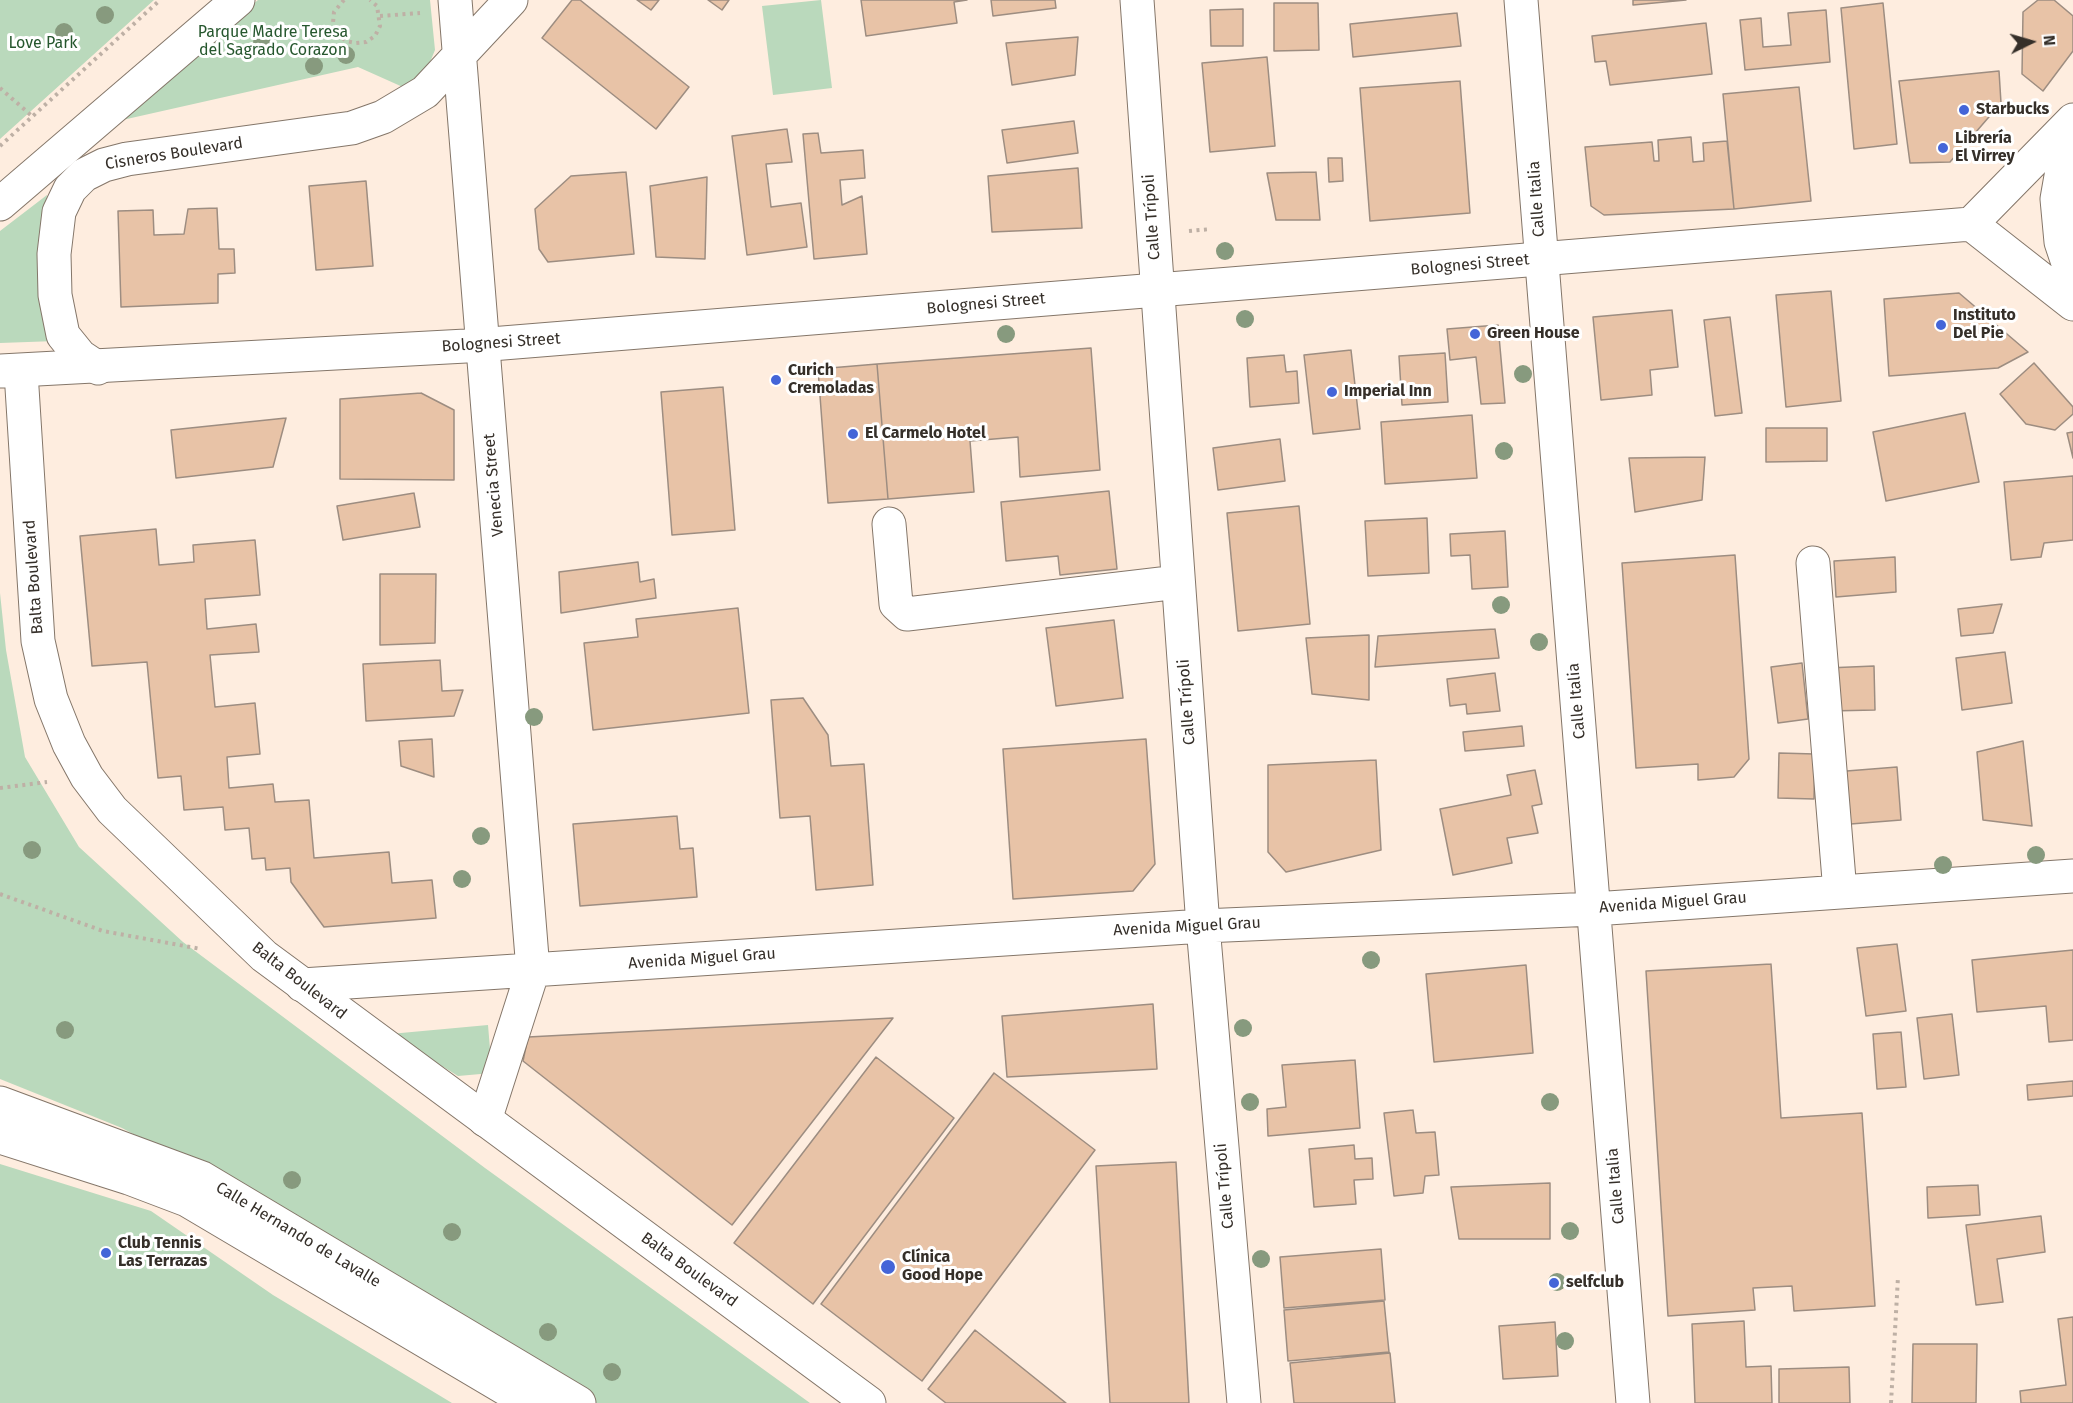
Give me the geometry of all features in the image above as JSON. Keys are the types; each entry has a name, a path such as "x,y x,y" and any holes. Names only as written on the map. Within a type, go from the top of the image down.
{"street":[{"path":"0,204 238,0"},
{"name":"Venecia Street","path":"455,0 533,970"},
{"name":"Cisneros Boulevard","path":"98,368 80,356 63,335 55,295 54,254 59,212 70,189 84,175 104,165 127,159 362,125 383,117 417,98 511,0"},
{"name":"Calle Trípoli","path":"1137,0 1203,926 1244,1403"},
{"name":"Calle Italia","path":"1521,0 1633,1403"},
{"path":"2073,120 1971,224 2073,304"},
{"path":"2073,133 2064,159 2057,199 2061,242 2073,278"},
{"name":"Bolognesi Street","path":"11,372 483,345 1971,224"},
{"name":"Balta Boulevard","path":"11,372 38,641 51,699 69,744 87,777 112,810 264,956 869,1403"},
{"path":"889,524 896,604 907,614 1178,582"},
{"path":"1813,563 1840,892"},
{"name":"Avenida Miguel Grau","path":"302,985 1203,926 1594,909 2073,876"},
{"path":"485,1120 533,970"},
{"name":"Calle Hernando de Lavalle","path":"0,1103 202,1178 579,1403"},
{"name":"Calle Hernando de Lavalle","path":"0,1137 119,1174 187,1200 530,1403"}],"path":[{"path":"0,146 160,0"},
{"path":"344,0 334,12 333,23 337,33 346,41 366,42 375,36 380,26 377,6 370,0"},
{"path":"380,16 420,13"},
{"path":"0,88 33,117"},
{"path":"0,788 87,777"},
{"path":"0,894 103,931 204,949"},
{"path":"1892,1403 1898,1277"}],"green space":[{"name":"Love Park","path":"0,0 154,0 0,139"},
{"name":"Parque Madre Teresa del Sagrado Corazon","path":"258,0 430,0 435,50 428,67 405,88 358,67 109,123"},
{"path":"821,0 832,88 773,95 762,6"},
{"path":"47,195 43,233 56,341 0,343 0,231"},
{"path":"0,593 6,650 25,757 79,847 183,942 485,1168 810,1403 593,1403 239,1191 122,1128 0,1079"},
{"path":"488,1025 492,1073 458,1076 390,1034"},
{"name":"Club Tennis Las Terrazas","path":"0,1164 151,1211 273,1295 452,1403 0,1403"}],"building":[{"path":"572,0 580,0 689,87 656,129 542,38"},
{"path":"637,0 659,0 651,10"},
{"path":"708,0 729,0 722,10"},
{"path":"861,0 967,0 954,2 957,23 866,36"},
{"path":"991,0 1055,0 1056,8 993,16"},
{"path":"1633,0 1686,0 1633,5"},
{"path":"2038,0 2054,0 2073,16 2073,51 2043,91 2022,74 2023,12"},
{"path":"1274,3 1318,3 1319,50 1274,51"},
{"path":"1883,3 1897,144 1854,149 1841,8"},
{"path":"1243,9 1243,46 1211,46 1210,10"},
{"path":"1826,10 1830,62 1745,70 1740,20 1761,18 1763,47 1791,45 1788,13"},
{"path":"1457,13 1461,46 1353,57 1350,24"},
{"path":"1706,23 1712,74 1610,85 1606,61 1595,62 1592,36"},
{"path":"1078,37 1075,75 1012,85 1006,43"},
{"path":"1267,57 1275,146 1210,152 1202,63"},
{"path":"1999,71 2001,103 1950,162 1910,163 1899,81"},
{"path":"1460,81 1470,213 1370,221 1360,88"},
{"path":"1799,87 1811,201 1734,209 1723,94"},
{"path":"1074,121 1078,153 1007,163 1002,130"},
{"path":"787,129 792,162 766,164 771,207 801,203 807,247 747,255 732,136"},
{"path":"818,133 821,153 863,150 865,178 840,180 842,205 862,196 867,254 814,259 803,134"},
{"path":"1691,137 1693,162 1704,161 1703,143 1727,141 1734,209 1604,215 1591,206 1585,147 1652,142 1654,161 1659,161 1658,140"},
{"path":"1328,158 1342,158 1343,181 1329,182"},
{"path":"1078,168 1082,228 992,232 988,176"},
{"path":"626,172 634,254 548,262 539,249 535,209 571,176"},
{"path":"1316,172 1320,220 1276,220 1267,173"},
{"path":"707,177 705,259 656,257 650,186"},
{"path":"366,181 373,266 316,270 309,186"},
{"path":"217,208 219,249 234,249 235,273 218,274 218,303 121,307 118,211 153,210 154,235 184,234 188,209"},
{"path":"1831,291 1841,401 1786,407 1776,295"},
{"name":"Instituto Del Pie","path":"1959,293 2028,352 1998,368 1889,376 1884,299"},
{"path":"1672,310 1678,367 1650,370 1652,395 1601,400 1593,317"},
{"path":"1730,317 1742,413 1715,416 1704,320"},
{"path":"1498,325 1505,403 1481,404 1476,357 1450,360 1447,329"},
{"path":"1091,348 1100,470 1020,477 1018,437 970,441 974,492 888,499 877,364"},
{"name":"Imperial Inn","path":"1351,350 1360,429 1313,434 1304,355"},
{"path":"1445,353 1448,402 1402,405 1399,356"},
{"path":"1284,355 1286,372 1297,371 1299,403 1250,407 1247,358"},
{"path":"2034,363 2073,407 2073,414 2055,430 2026,424 2000,394"},
{"name":"El Carmelo Hotel","path":"877,364 888,499 828,503 818,369"},
{"path":"723,387 735,530 672,535 661,392"},
{"path":"421,393 454,410 454,480 340,479 340,399"},
{"path":"1965,413 1979,482 1886,501 1873,432"},
{"path":"1472,415 1477,478 1385,484 1381,422"},
{"path":"286,418 273,467 176,478 171,430"},
{"path":"1766,428 1827,428 1827,461 1766,462"},
{"path":"2073,432 2073,458 2067,433"},
{"path":"1280,439 1285,481 1218,490 1213,448"},
{"path":"1705,457 1702,500 1635,512 1629,458"},
{"path":"2073,476 2073,540 2044,543 2041,557 2011,560 2004,482"},
{"path":"1109,491 1117,569 1060,575 1058,556 1006,561 1001,502"},
{"path":"414,493 420,527 343,540 337,506"},
{"path":"1299,506 1310,624 1238,631 1227,513"},
{"path":"1427,518 1429,573 1368,576 1365,521"},
{"path":"156,529 159,565 194,562 193,545 255,540 260,595 205,599 207,629 256,624 259,652 210,655 215,707 255,703 260,754 227,757 229,788 273,784 275,802 309,800 314,858 389,852 392,883 432,880 436,918 324,927 291,882 290,868 266,870 265,858 252,859 249,828 225,830 223,807 184,810 181,776 158,778 147,662 92,666 80,536"},
{"path":"1505,531 1508,587 1472,589 1470,555 1451,556 1450,534"},
{"path":"1735,555 1749,759 1734,777 1698,780 1698,764 1636,768 1622,563"},
{"path":"1895,557 1896,592 1836,597 1834,561"},
{"path":"638,562 640,582 654,579 656,598 561,613 559,572"},
{"path":"380,574 436,574 435,643 380,645"},
{"path":"2002,604 1993,633 1961,636 1958,609"},
{"path":"738,608 749,713 593,730 584,643 638,637 636,619"},
{"path":"1114,620 1123,698 1056,706 1046,628"},
{"path":"1495,629 1499,658 1375,667 1378,636"},
{"path":"1369,635 1369,700 1312,694 1306,638"},
{"path":"2005,652 2012,703 1962,710 1956,658"},
{"path":"440,660 442,691 463,690 454,716 366,721 363,664"},
{"path":"1802,663 1808,719 1778,723 1771,667"},
{"path":"1874,666 1875,710 1829,711 1827,668"},
{"path":"1495,673 1500,711 1467,714 1466,704 1450,706 1447,679"},
{"path":"803,698 828,735 831,766 864,764 873,885 816,890 810,816 780,818 771,700"},
{"path":"1522,726 1524,746 1465,751 1463,732"},
{"path":"432,739 434,777 401,766 399,741"},
{"path":"1146,739 1155,864 1133,891 1013,899 1003,749"},
{"path":"2023,741 2032,826 1983,820 1977,752"},
{"path":"1779,753 1815,754 1814,799 1778,798"},
{"path":"1376,760 1381,850 1286,872 1268,852 1268,765"},
{"path":"1897,767 1901,820 1838,825 1834,772"},
{"path":"1535,770 1542,804 1532,806 1538,833 1507,838 1512,863 1453,875 1440,809 1511,795 1507,775"},
{"path":"677,816 680,849 693,848 697,897 580,906 573,824"},
{"path":"1897,944 1906,1011 1866,1016 1857,948"},
{"path":"2073,950 2073,1040 2049,1042 2046,1006 1977,1012 1972,960"},
{"path":"1771,964 1781,1118 1862,1113 1875,1306 1794,1311 1792,1286 1753,1288 1755,1310 1668,1316 1646,971"},
{"path":"1526,965 1533,1053 1434,1062 1426,974"},
{"path":"1153,1004 1157,1069 1007,1077 1002,1016"},
{"path":"1952,1014 1959,1075 1924,1079 1917,1018"},
{"path":"893,1018 732,1225 523,1061 528,1037"},
{"path":"1901,1032 1906,1087 1877,1089 1873,1034"},
{"path":"876,1057 954,1118 813,1304 734,1243"},
{"path":"1355,1060 1360,1128 1268,1136 1267,1109 1286,1107 1282,1065"},
{"path":"994,1073 1095,1150 922,1381 821,1304"},
{"path":"2073,1081 2073,1096 2028,1100 2027,1085"},
{"path":"1413,1110 1416,1133 1435,1132 1439,1175 1425,1176 1423,1193 1394,1196 1384,1113"},
{"path":"1354,1145 1355,1159 1372,1158 1373,1179 1354,1180 1356,1204 1314,1207 1309,1149"},
{"path":"1176,1162 1189,1403 1110,1403 1096,1166"},
{"path":"1550,1183 1550,1239 1459,1239 1451,1187"},
{"path":"1978,1185 1980,1215 1928,1218 1927,1187"},
{"path":"2041,1216 2045,1252 1997,1259 2003,1302 1976,1305 1966,1225"},
{"path":"1381,1249 1385,1300 1284,1308 1280,1257"},
{"path":"1384,1301 1389,1352 1288,1361 1284,1310"},
{"path":"2073,1317 2073,1403 2021,1403 2020,1391 2066,1385 2058,1319"},
{"path":"1744,1321 1746,1367 1771,1366 1772,1403 1695,1403 1692,1324"},
{"path":"1555,1322 1558,1376 1503,1379 1499,1326"},
{"path":"975,1330 1066,1403 946,1403 928,1389"},
{"path":"1913,1344 1977,1344 1976,1403 1912,1403"},
{"path":"1390,1353 1395,1403 1294,1403 1290,1363"},
{"path":"1849,1367 1850,1403 1779,1403 1779,1369"}],"place":[{"name":"Starbucks","path":"1964,110"},
{"name":"Librería El Virrey","path":"1943,148"},
{"name":"Instituto Del Pie","path":"1941,325"},
{"name":"Green House","path":"1475,334"},
{"name":"Curich Cremoladas","path":"776,380"},
{"name":"Imperial Inn","path":"1332,392"},
{"name":"El Carmelo Hotel","path":"853,434"},
{"name":"Club Tennis Las Terrazas","path":"106,1253"},
{"name":"Clínica Good Hope","path":"888,1267"},
{"name":"selfclub","path":"1554,1283"}]}
